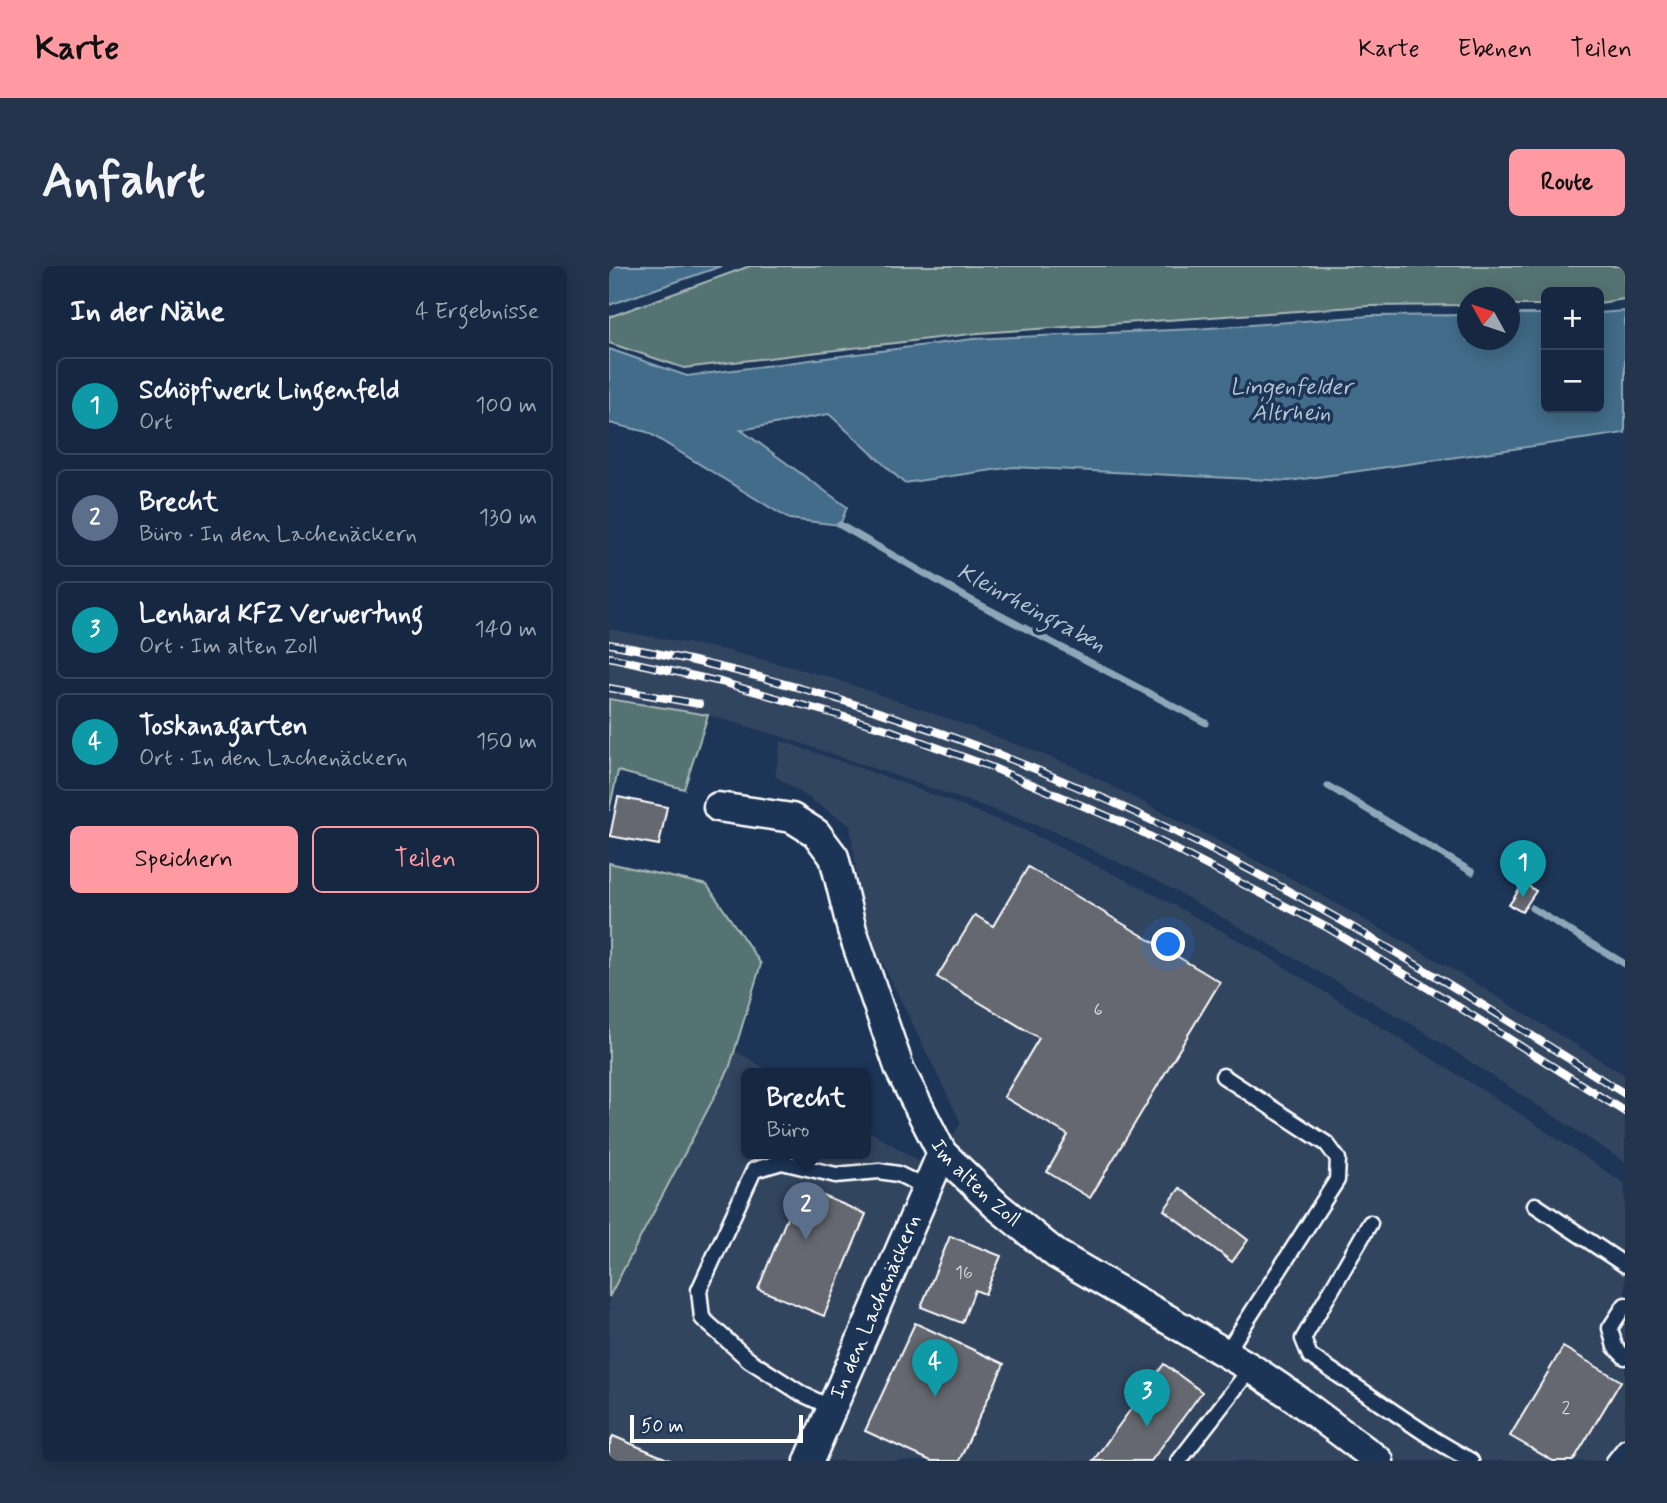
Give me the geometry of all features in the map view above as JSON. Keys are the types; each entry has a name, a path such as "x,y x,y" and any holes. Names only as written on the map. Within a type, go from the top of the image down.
{"street":[{"name":"Im alten Zoll","path":"718,807 792,818 816,833 834,857 852,930 900,1070 942,1153 997,1206 1056,1254 1251,1368 1379,1461"},
{"name":"In den Lachenäckern","path":"812,1460 942,1153"}],"lane":[{"path":"1223,1076 1327,1144 1338,1159 1337,1180 1226,1353"},
{"path":"832,1408 802,1394 749,1360 702,1318 699,1290 754,1170 782,1162 836,1175 879,1171 898,1174 927,1188"},
{"path":"1535,1205 1625,1265"},
{"path":"1370,1223 1303,1339 1310,1356 1471,1461"},
{"path":"1625,1305 1610,1328 1615,1347 1625,1357"},
{"path":"1179,1461 1251,1368"},
{"path":"1613,1461 1625,1447"}],"shaded area":[{"path":"609,629 725,650 826,676 961,723 1073,766 1298,882 1452,969 1625,1075 1625,1162 1415,1026 1159,882 1049,829 780,736 708,715 609,699"},
{"path":"781,741 897,781 1024,830 1146,890 1264,954 1508,1106 1625,1184 1625,1461 609,1461 609,1297 729,1069 734,1050 765,1068 741,1068 741,1159 871,1159 871,1132 934,1170 961,1123 864,925 850,825 775,776"}],"green space":[{"path":"750,266 1625,266 1625,299 1604,302 1604,287 1541,287 1541,305 1520,305 1520,287 1457,287 1457,305 1369,306 979,333 684,368 609,343 609,317"},
{"path":"609,699 708,715 684,789 618,771 609,811"},
{"path":"609,863 707,885 761,964 729,1069 609,1297"}],"water":[{"path":"609,266 722,266 609,305"},
{"name":"Lingenfelder Altrhein","path":"1625,311 1625,433 1289,481 1013,467 904,483 829,414 741,430 847,507 840,525 789,519 647,432 609,423 609,349 687,376 973,339 1195,329 1370,316 1457,315 1457,350 1520,350 1520,314 1541,314 1541,413 1604,413 1604,313"}],"building":[{"path":"618,797 667,807 659,845 610,836"},
{"path":"1028,867 1220,982 1090,1198 1047,1172 1068,1135 1004,1097 1039,1038 937,977 975,915 993,926"},
{"path":"1524,883 1536,891 1522,912 1509,905"},
{"path":"800,1186 866,1214 824,1316 758,1289"},
{"path":"1180,1188 1248,1240 1232,1262 1164,1210"},
{"path":"950,1236 1001,1256 985,1294 975,1290 962,1323 921,1307"},
{"path":"915,1323 1004,1364 959,1461 931,1461 865,1431"},
{"path":"1563,1347 1621,1381 1573,1461 1553,1461 1510,1436"},
{"path":"1164,1364 1202,1392 1151,1461 1093,1461"},
{"path":"613,1436 672,1461 609,1461 609,1446"}],"waterway":[{"name":"Kleinrheingraben","path":"840,525 971,600 1206,723"},
{"name":"Kleinrheingraben","path":"1328,786 1472,872"},
{"name":"Kleinrheingraben","path":"1532,908 1625,964"}],"railway":[{"path":"609,644 694,661 862,707 945,735 1108,800 1186,837 1309,902 1446,982 1625,1094"},
{"path":"609,657 721,682 887,729 991,767 1126,824 1328,928 1625,1112"},
{"path":"609,688 699,704"}],"place":[{"name":"Schöpfwerk Lingenfeld","path":"1523,898"},
{"name":"Brecht","path":"806,1240"},
{"name":"Toskanagarten","path":"935,1397"},
{"name":"Lenhard KFZ Verwertung","path":"1147,1427"}]}
